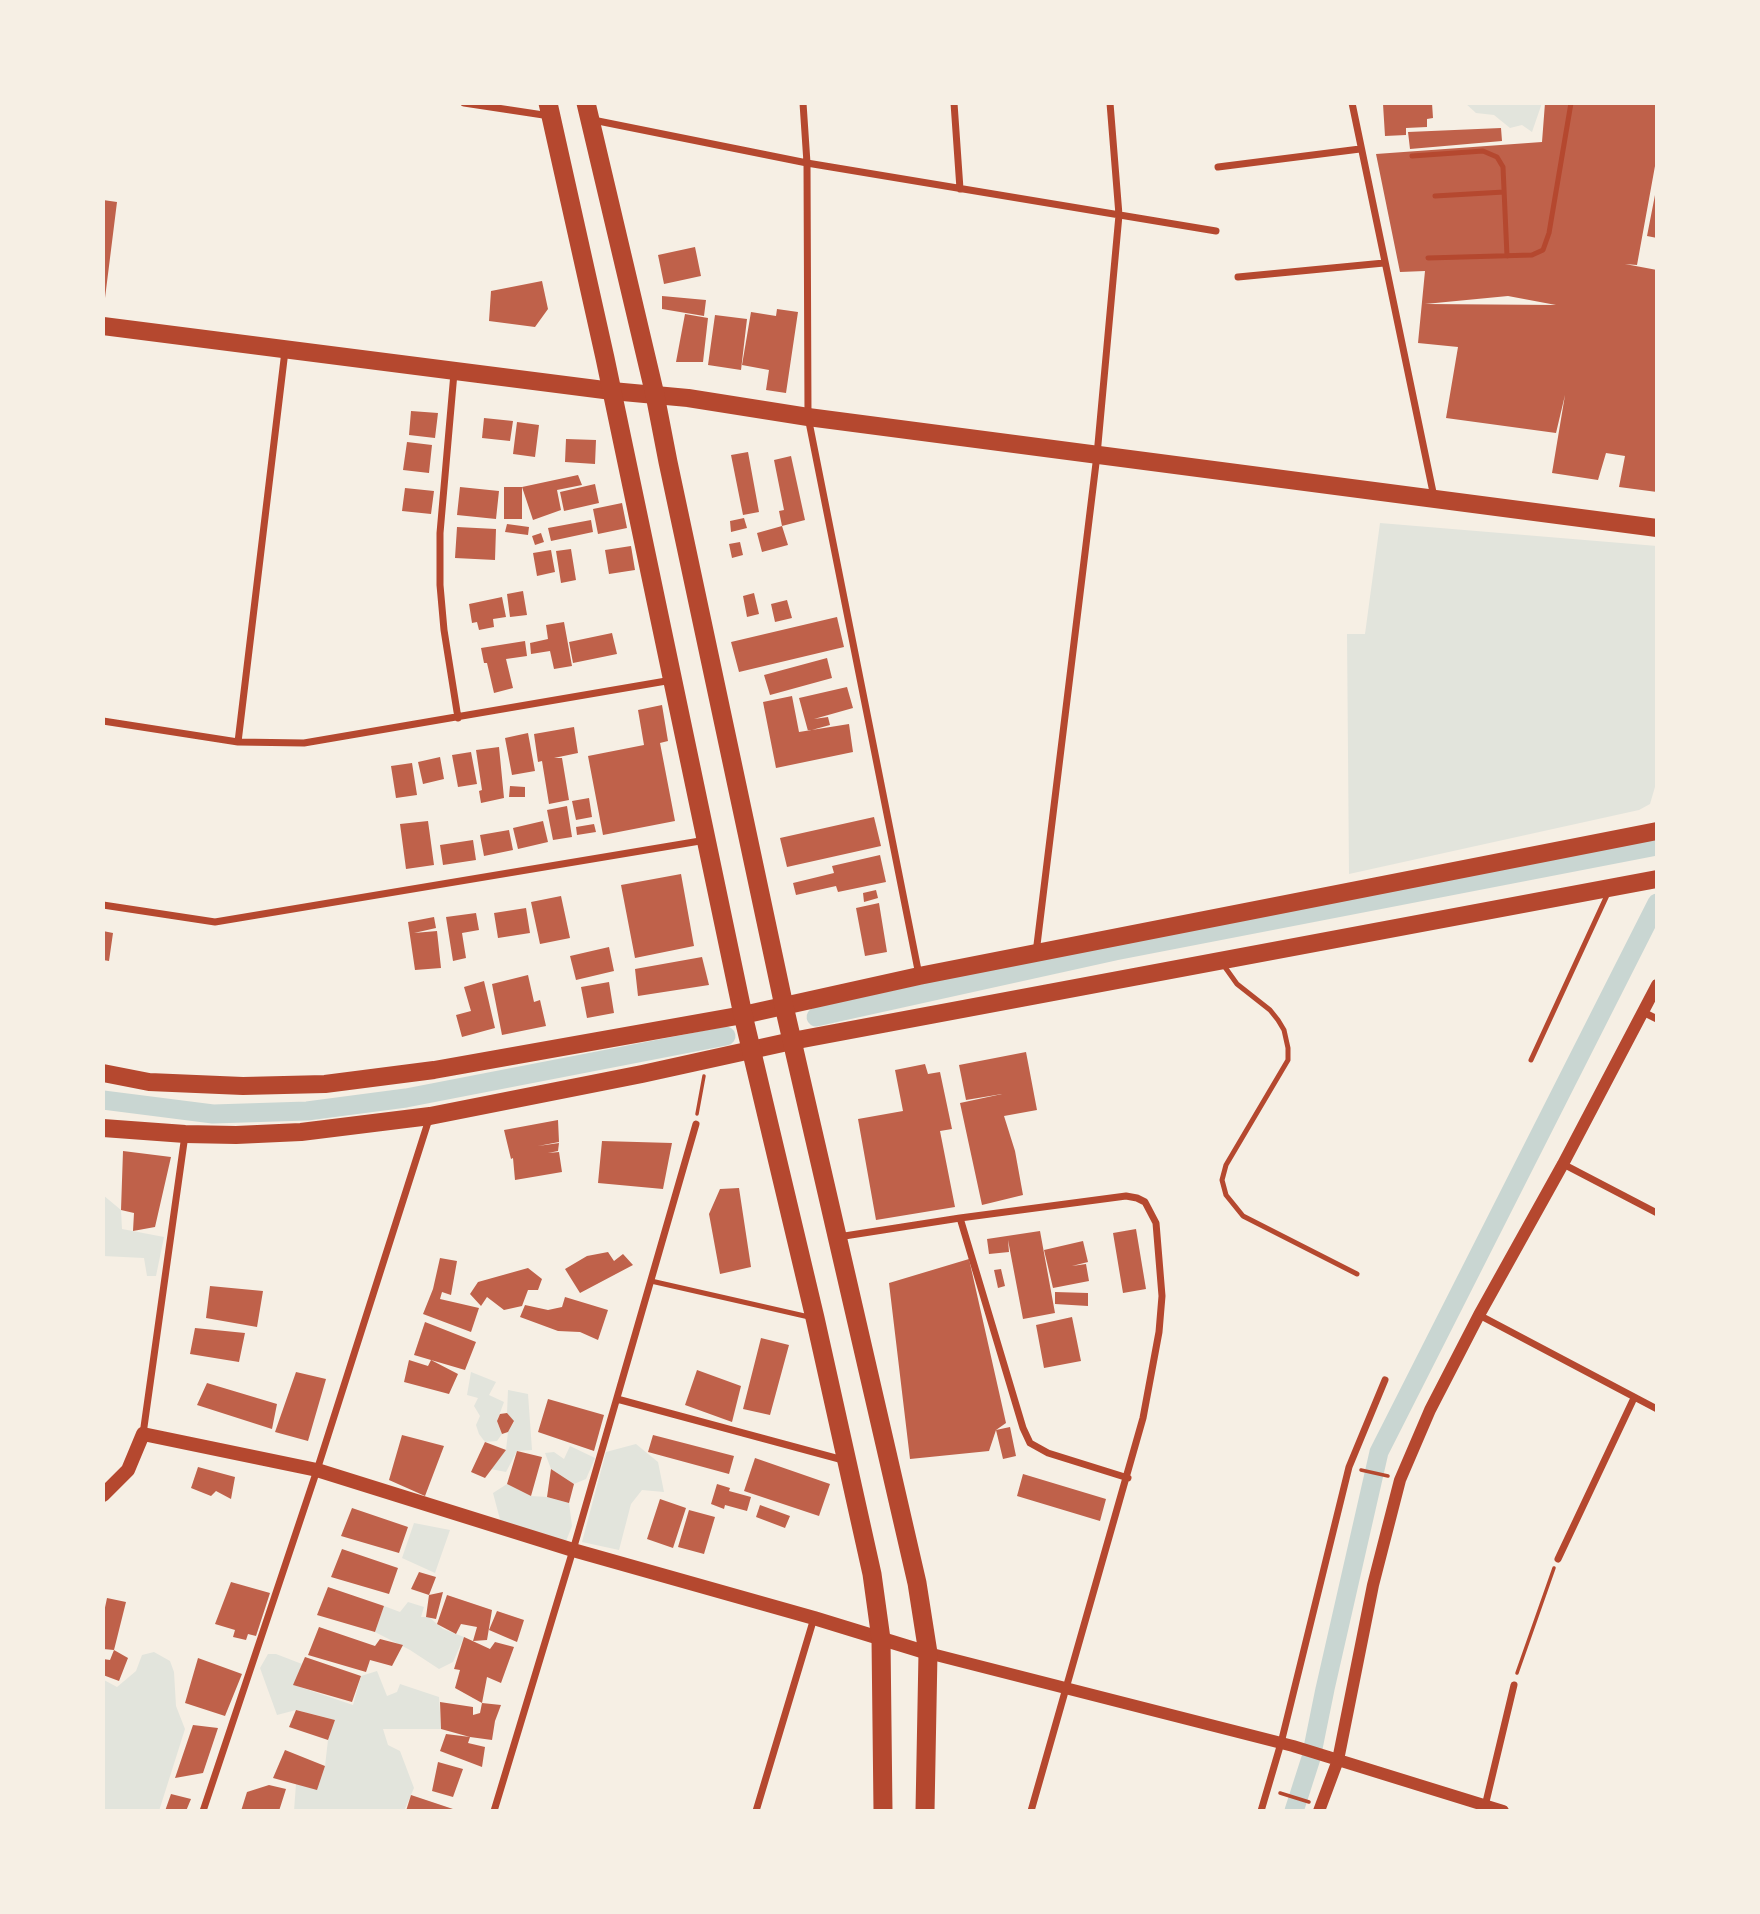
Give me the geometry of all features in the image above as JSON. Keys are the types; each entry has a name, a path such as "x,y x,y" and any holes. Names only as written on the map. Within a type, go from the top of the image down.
{"highway":[{"path":"549,110 612,391 743,1015 872,1574 881,1639 883,1811"},
{"path":"588,111 655,396 784,1006 918,1583 928,1653 925,1811"}],"main road":[{"path":"103,326 1657,528"},
{"path":"103,1073 149,1082 243,1086 325,1084 434,1070 743,1015 919,976 1657,831"},
{"path":"103,1128 185,1134 301,1132 430,1116 792,1041 1657,879"},
{"path":"103,1495 128,1470 143,1434 317,1470 573,1550 928,1653"}],"street":[{"path":"464,103 549,110"},
{"path":"803,103 807,163 808,417 919,976"},
{"path":"954,103 960,189"},
{"path":"1036,954 1097,455 1119,215 1111,103"},
{"path":"1352,103 1434,498"},
{"path":"588,111 807,163 1216,231"},
{"path":"1218,167 1360,149"},
{"path":"1238,277 1384,263"},
{"path":"238,742 285,351"},
{"path":"454,372 440,533 440,585 458,718"},
{"path":"103,721 238,742 304,743 673,680"},
{"path":"103,905 215,922 706,840"},
{"path":"1314,1806 1335,1759 1399,1480 1430,1410 1479,1315 1563,1164 1657,985"},
{"path":"1643,1012 1657,1019"},
{"path":"203,1811 317,1470 430,1116"},
{"path":"494,1811 573,1550 696,1124"},
{"path":"143,1434 185,1134"},
{"path":"1563,1164 1657,1213"},
{"path":"838,1237 1088,1199 1126,1196 1145,1202 1156,1223 1162,1296 1159,1332 1143,1418 1031,1811"},
{"path":"960,1218 1023,1429 1030,1443 1048,1453 1128,1478"},
{"path":"1479,1315 1657,1409"},
{"path":"1261,1811 1287,1745 1349,1467 1385,1380"},
{"path":"1558,1559 1634,1398"},
{"path":"617,1399 848,1462"},
{"path":"757,1811 814,1618"},
{"path":"928,1653 1287,1745 1503,1811"},
{"path":"1485,1806 1514,1685"}],"lane":[{"path":"1428,258 1532,255 1543,250 1549,233 1571,103"},
{"path":"1412,156 1483,151 1497,158 1503,167 1507,256"},
{"path":"1435,196 1504,192"},
{"path":"1531,1060 1611,888"},
{"path":"1221,961 1237,984 1270,1010 1278,1020 1284,1030 1288,1048 1287,1060 1226,1165 1222,1180 1226,1195 1243,1216 1357,1274"},
{"path":"651,1281 815,1318"}],"path":[{"path":"696,1124 706,1060"},
{"path":"1358,1469 1381,1474"},
{"path":"1514,1685 1558,1559"},
{"path":"1281,1794 1314,1806"}],"shaded area":[{"path":"1465,103 1542,103 1532,132 1522,125 1510,128 1494,115 1476,113"},
{"path":"1380,523 1657,546 1657,780 1650,804 1639,810 1349,874 1347,634 1365,634"},
{"path":"103,1195 121,1210 122,1229 164,1237 156,1276 147,1276 144,1258 103,1256"},
{"path":"471,1372 496,1382 489,1395 504,1402 497,1421 502,1434 497,1441 485,1442 479,1434 476,1425 480,1416 474,1406 478,1398 467,1395"},
{"path":"508,1390 528,1394 532,1450 517,1451 506,1472 491,1469 506,1450 508,1432 514,1422 507,1413"},
{"path":"636,1444 658,1462 664,1492 642,1490 631,1504 619,1550 582,1542 606,1452"},
{"path":"570,1446 595,1458 586,1479 574,1484 551,1469 545,1453 554,1452 564,1459"},
{"path":"507,1484 531,1496 569,1503 572,1526 566,1541 501,1523 493,1493"},
{"path":"414,1523 450,1530 435,1573 402,1558"},
{"path":"408,1602 424,1607 421,1617 429,1617 443,1629 464,1637 453,1662 439,1669 375,1632 384,1606 400,1612"},
{"path":"154,1652 170,1661 174,1672 176,1706 185,1729 159,1811 103,1811 103,1683 104,1680 117,1687 136,1671 142,1655"},
{"path":"268,1654 276,1654 302,1664 294,1685 353,1705 361,1676 377,1671 387,1696 397,1692 400,1684 439,1697 441,1729 383,1729 388,1745 400,1751 414,1788 404,1811 294,1811 296,1784 325,1766 328,1740 335,1720 296,1710 277,1715 260,1668"}],"building":[{"path":"1432,103 1433,118 1427,119 1427,127 1406,128 1406,135 1385,136 1383,104"},
{"path":"1545,103 1657,103 1657,155 1637,265 1625,264 1657,270 1657,492 1619,487 1625,456 1606,453 1598,480 1552,473 1565,395 1556,433 1446,418 1458,347 1418,343 1425,271 1400,272 1376,154 1542,142","holes":["1508,296 1556,305 1425,304"]},
{"path":"1501,128 1502,141 1410,149 1408,132"},
{"path":"1657,195 1657,238 1647,236"},
{"path":"103,200 117,202 105,298 103,298"},
{"path":"695,247 701,276 664,284 658,255"},
{"path":"542,281 548,309 535,327 489,321 491,291"},
{"path":"662,296 706,300 704,316 662,309"},
{"path":"777,309 798,312 786,393 766,390 769,370 742,365 751,312 776,316"},
{"path":"685,314 708,318 703,362 676,362"},
{"path":"715,315 747,319 741,370 708,365"},
{"path":"411,411 438,413 435,438 409,435"},
{"path":"484,418 513,421 510,441 482,438"},
{"path":"517,422 539,425 535,457 513,454"},
{"path":"566,439 596,440 595,464 565,462"},
{"path":"407,442 432,445 429,473 403,470"},
{"path":"748,452 759,512 743,515 731,455"},
{"path":"791,456 805,520 782,526 779,511 784,510 774,460"},
{"path":"578,475 582,485 557,490 561,510 533,520 522,487"},
{"path":"595,484 599,503 564,511 560,492"},
{"path":"460,487 499,491 496,519 457,515"},
{"path":"504,487 522,487 522,519 504,519"},
{"path":"405,488 434,491 431,514 402,511"},
{"path":"622,503 627,528 598,534 593,509"},
{"path":"744,518 747,528 731,532 730,521"},
{"path":"591,520 593,532 551,541 548,528"},
{"path":"507,524 529,527 528,535 505,532"},
{"path":"782,526 788,545 762,552 757,533"},
{"path":"457,527 496,529 495,560 455,558"},
{"path":"541,533 544,542 535,545 532,536"},
{"path":"740,542 743,555 732,558 729,544"},
{"path":"631,546 635,570 609,574 605,550"},
{"path":"571,549 576,580 561,583 556,551"},
{"path":"551,550 555,572 537,576 533,553"},
{"path":"523,591 527,615 510,617 507,594"},
{"path":"754,593 759,614 747,617 743,596"},
{"path":"502,597 506,617 493,619 494,627 479,630 477,622 472,623 469,604"},
{"path":"787,600 792,618 775,622 771,604"},
{"path":"837,617 844,647 739,672 731,642"},
{"path":"564,622 572,666 554,669 550,651 531,654 530,643 548,639 546,625"},
{"path":"612,633 617,654 573,663 569,642"},
{"path":"525,641 527,656 506,659 513,688 494,693 481,648"},
{"path":"827,658 832,678 770,695 764,675"},
{"path":"847,687 853,708 814,719 828,717 830,725 808,731 799,698"},
{"path":"792,696 799,732 849,724 853,752 776,768 763,702"},
{"path":"662,705 668,741 660,743 675,821 603,835 588,756 644,745 638,710"},
{"path":"574,727 578,753 554,758 562,758 569,800 549,804 542,761 538,762 534,734"},
{"path":"528,733 535,771 512,775 505,738"},
{"path":"499,747 504,798 481,803 479,791 482,790 476,750"},
{"path":"471,752 477,784 458,787 452,755"},
{"path":"440,757 444,779 423,784 418,762"},
{"path":"412,763 417,795 396,798 391,766"},
{"path":"510,786 525,787 525,797 509,797"},
{"path":"589,798 592,817 576,820 572,801"},
{"path":"567,806 572,837 553,840 547,810"},
{"path":"874,817 881,846 787,867 780,838"},
{"path":"428,821 434,865 406,869 400,824"},
{"path":"543,821 548,842 518,849 513,828"},
{"path":"594,824 596,832 577,835 576,827"},
{"path":"509,830 513,850 484,856 480,835"},
{"path":"473,840 476,860 443,865 440,845"},
{"path":"880,855 886,882 838,892 836,886 796,895 793,883 834,873 832,866"},
{"path":"681,874 694,946 635,958 621,885"},
{"path":"876,890 878,898 864,902 863,893"},
{"path":"561,896 570,938 540,944 531,902"},
{"path":"879,903 887,952 865,956 856,908"},
{"path":"526,908 530,933 498,938 494,913"},
{"path":"476,913 479,930 462,933 466,958 453,961 446,917"},
{"path":"434,917 436,928 414,933 437,931 441,968 415,970 408,922"},
{"path":"103,931 113,933 109,961 103,960"},
{"path":"609,947 614,971 576,980 570,956"},
{"path":"702,957 709,985 638,996 635,969"},
{"path":"528,975 534,1002 540,1000 546,1026 502,1035 492,984"},
{"path":"484,981 495,1028 462,1037 456,1015 471,1011 464,987"},
{"path":"609,982 614,1013 587,1018 581,987"},
{"path":"1026,1052 1037,1110 1004,1116 1015,1151 1023,1195 982,1205 960,1103 1002,1094 966,1100 959,1065"},
{"path":"925,1064 928,1074 940,1072 952,1129 940,1131 955,1207 876,1220 858,1119 903,1111 895,1070"},
{"path":"558,1120 559,1142 538,1146 559,1143 558,1151 548,1153 559,1152 562,1172 515,1180 513,1158 511,1159 504,1130"},
{"path":"602,1141 672,1143 663,1189 598,1183"},
{"path":"123,1151 171,1157 155,1227 133,1231 134,1213 121,1210"},
{"path":"739,1188 751,1267 720,1274 709,1214 720,1189"},
{"path":"1136,1229 1146,1289 1123,1293 1113,1233"},
{"path":"1040,1231 1055,1313 1023,1319 1008,1240 1009,1252 989,1254 987,1239"},
{"path":"1083,1241 1088,1262 1072,1266 1086,1264 1089,1281 1053,1288 1044,1250"},
{"path":"608,1252 614,1261 623,1254 633,1265 580,1293 565,1269 587,1256"},
{"path":"440,1258 457,1261 451,1295 442,1292 440,1299 479,1308 471,1332 423,1314 433,1289"},
{"path":"969,1259 1006,1423 996,1430 989,1451 910,1459 889,1283"},
{"path":"528,1268 542,1279 538,1290 528,1290 522,1306 504,1310 487,1297 481,1306 470,1294 478,1282"},
{"path":"1001,1269 1005,1286 998,1288 994,1270"},
{"path":"210,1286 263,1291 257,1327 206,1318"},
{"path":"1055,1292 1088,1293 1088,1306 1055,1304"},
{"path":"565,1297 608,1310 598,1340 580,1332 558,1331 520,1317 525,1305 548,1310 562,1307"},
{"path":"1072,1317 1081,1361 1044,1368 1036,1325"},
{"path":"425,1322 476,1342 465,1370 414,1355"},
{"path":"195,1328 245,1333 239,1362 190,1354"},
{"path":"761,1338 789,1345 770,1415 743,1409"},
{"path":"409,1360 428,1366 431,1360 458,1374 449,1394 404,1382"},
{"path":"697,1370 741,1386 732,1422 685,1405"},
{"path":"296,1372 326,1379 308,1441 275,1432"},
{"path":"207,1383 277,1404 272,1429 197,1405"},
{"path":"548,1399 604,1415 594,1451 538,1432"},
{"path":"507,1413 514,1421 508,1432 502,1434 497,1421 500,1414"},
{"path":"1010,1427 1016,1456 1003,1459 996,1430"},
{"path":"402,1435 444,1446 425,1496 389,1480"},
{"path":"653,1435 734,1456 729,1474 648,1452"},
{"path":"485,1442 506,1450 485,1478 471,1472"},
{"path":"517,1451 542,1457 531,1496 507,1484"},
{"path":"755,1458 830,1484 819,1516 744,1491"},
{"path":"198,1467 235,1477 231,1499 216,1491 211,1496 191,1488"},
{"path":"551,1469 574,1484 569,1503 547,1497"},
{"path":"1023,1474 1106,1499 1100,1521 1017,1496"},
{"path":"717,1484 730,1488 729,1491 751,1497 747,1511 725,1505 724,1509 711,1504"},
{"path":"660,1499 686,1508 673,1548 647,1539"},
{"path":"760,1505 790,1516 785,1528 756,1517"},
{"path":"352,1508 408,1527 399,1553 341,1536"},
{"path":"689,1510 715,1517 704,1554 678,1547"},
{"path":"342,1549 398,1568 389,1594 331,1577"},
{"path":"419,1572 436,1577 429,1595 411,1589"},
{"path":"231,1582 270,1593 256,1636 248,1634 246,1640 233,1637 235,1630 215,1624"},
{"path":"328,1587 384,1606 375,1632 317,1615"},
{"path":"443,1592 436,1619 426,1617 429,1595"},
{"path":"447,1595 492,1610 487,1640 473,1641 477,1627 461,1624 456,1634 437,1624"},
{"path":"107,1598 126,1602 114,1650 103,1649 103,1617"},
{"path":"497,1611 524,1620 517,1642 489,1630"},
{"path":"319,1627 375,1646 380,1639 403,1645 392,1666 370,1660 366,1672 308,1655"},
{"path":"464,1637 490,1649 495,1642 514,1647 501,1683 487,1677 482,1703 455,1688 460,1670 454,1669"},
{"path":"114,1650 128,1658 119,1681 103,1675 103,1659 110,1660"},
{"path":"305,1657 361,1676 352,1702 293,1685"},
{"path":"198,1658 242,1674 225,1716 185,1703"},
{"path":"440,1702 473,1707 473,1715 480,1713 482,1703 501,1705 492,1740 441,1729"},
{"path":"296,1710 335,1720 328,1740 289,1727"},
{"path":"193,1725 218,1728 203,1773 175,1778"},
{"path":"446,1734 470,1737 468,1743 485,1747 482,1767 440,1751"},
{"path":"285,1750 325,1766 317,1790 273,1778"},
{"path":"438,1762 463,1769 453,1797 432,1791"},
{"path":"269,1785 286,1789 279,1811 241,1811 247,1792"},
{"path":"171,1794 191,1799 186,1811 165,1811"},
{"path":"411,1795 456,1810 456,1811 406,1811"}],"waterway":[{"path":"816,1017 1115,951 1657,846"},
{"path":"1294,1811 1311,1758 1379,1452 1657,903"},
{"path":"103,1100 213,1114 307,1111 406,1098 726,1036"}]}
